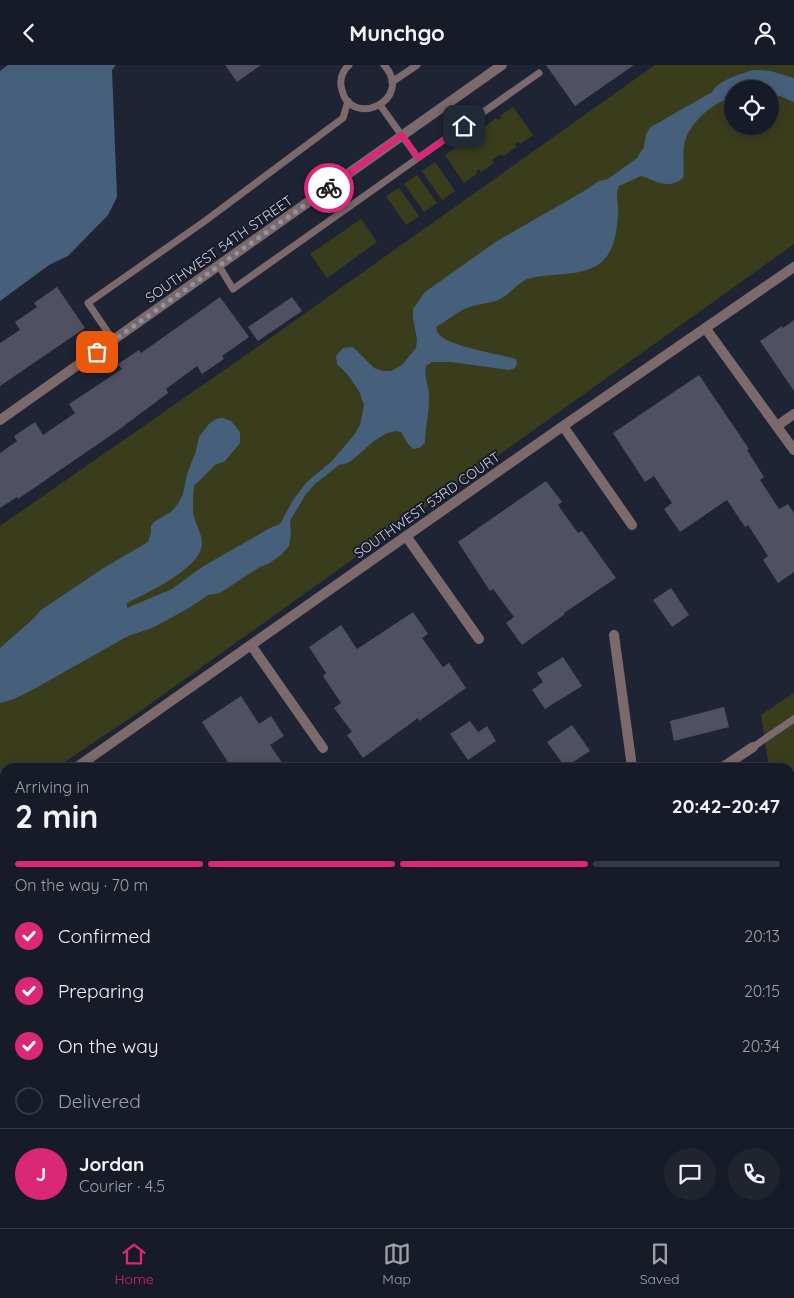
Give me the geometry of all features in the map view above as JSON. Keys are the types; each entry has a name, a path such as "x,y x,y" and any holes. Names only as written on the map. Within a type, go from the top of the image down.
{"street":[{"name":"SOUTHWEST 54TH STREET","path":"0,420 501,65"},
{"name":"SOUTHWEST 53RD COURT","path":"83,763 562,426 794,267"},
{"path":"706,329 794,450"},
{"path":"777,426 794,414"},
{"path":"562,426 632,525"},
{"path":"406,536 479,639"},
{"path":"614,635 631,763"},
{"path":"251,645 323,748"},
{"path":"729,763 753,747"}],"lane":[{"path":"349,65 342,76 340,85 342,94 355,107 363,109 372,109 380,105 389,95 392,82 390,73 384,65"},
{"path":"392,82 417,65"},
{"path":"218,266 233,289 539,73"},
{"path":"113,340 88,303 205,221 343,118 348,101"},
{"path":"380,105 418,158"},
{"path":"753,747 794,719"}],"green space":[{"path":"655,65 794,65 794,244 136,714 63,763 0,763 0,526 259,346"},
{"path":"513,107 533,135 520,144 518,142 515,144 516,147 504,156 501,154 492,160 494,163 481,172 479,169 476,172 477,174 464,183 445,155 457,146 459,148 463,146 461,143 474,134 476,136 485,130 484,127 496,118 498,120 502,118 500,116"},
{"path":"435,162 455,191 442,200 422,171"},
{"path":"417,175 437,203 424,212 404,184"},
{"path":"399,188 419,216 406,225 386,196"},
{"path":"361,219 377,242 327,278 310,254"},
{"path":"794,693 794,763 768,763 761,715"}],"water":[{"path":"8,65 116,65 112,70 117,197 108,215 68,256 49,265 0,301 0,71"},
{"path":"753,70 771,71 794,78 794,102 779,96 779,80 727,80"},
{"path":"724,82 724,100 716,104 695,122 686,138 683,154 683,178 678,182 667,184 641,176 619,186 615,237 609,253 602,261 584,271 527,279 502,298 463,310 436,327 438,333 448,341 516,359 517,364 515,368 509,370 451,362 432,362 426,366 429,406 425,443 419,448 413,449 401,432 387,433 374,441 348,463 339,465 315,484 306,494 290,521 289,546 281,555 220,593 208,595 189,608 152,628 128,636 34,689 14,699 0,703 0,648 41,610 102,569 148,542 151,526 154,522 172,511 179,502 199,437 209,424 216,419 222,418 231,421 240,432 240,443 225,461 215,465 194,486 193,513 202,540 200,552 184,570 160,586 127,603 127,608 172,589 202,567 280,524 293,500 307,482 332,461 354,435 360,425 364,405 359,391 348,375 337,364 336,356 343,348 353,347 374,368 383,371 391,371 402,365 416,348 417,339 413,309 425,292 497,241 599,181 608,179 637,158 644,147 646,134 651,127 712,92"}],"building":[{"path":"225,65 261,65 237,82"},
{"path":"546,65 634,65 575,106"},
{"path":"57,287 85,328 0,386 0,343 20,330 15,322 37,307 34,303"},
{"path":"220,297 249,337 222,356 224,359 202,374 197,366 166,389 168,393 117,431 18,499 17,497 0,508 0,453 17,441 14,436 35,422 43,435 75,413 69,404 122,369 118,364 139,350 141,353"},
{"path":"292,297 302,311 258,341 248,327"},
{"path":"794,320 794,391 760,341"},
{"path":"699,375 749,449 747,450 764,477 760,480 779,509 788,504 794,513 794,572 778,583 763,560 768,556 748,525 745,527 727,500 680,532 664,509 672,503 654,476 645,482 613,433"},
{"path":"546,481 562,502 558,505 578,533 582,531 616,578 564,613 522,645 506,623 514,617 493,589 490,591 458,542"},
{"path":"671,588 689,615 672,627 653,600"},
{"path":"413,612 428,634 422,638 443,667 449,663 466,688 419,721 418,718 363,758 347,735 352,732 334,708 341,703 323,676 326,673 309,647 341,625 357,649"},
{"path":"563,657 582,686 545,709 532,690 543,682 537,673"},
{"path":"241,696 259,724 271,716 284,736 270,745 282,763 228,763 202,722"},
{"path":"724,707 729,727 674,741 670,721"},
{"path":"470,721 478,732 487,726 496,741 468,760 450,734"},
{"path":"572,725 590,751 571,763 562,763 547,742"}],"way so far":[{"path":"97,352 329,188"}],"route":[{"path":"329,188 402,135 418,158 464,126"}]}
